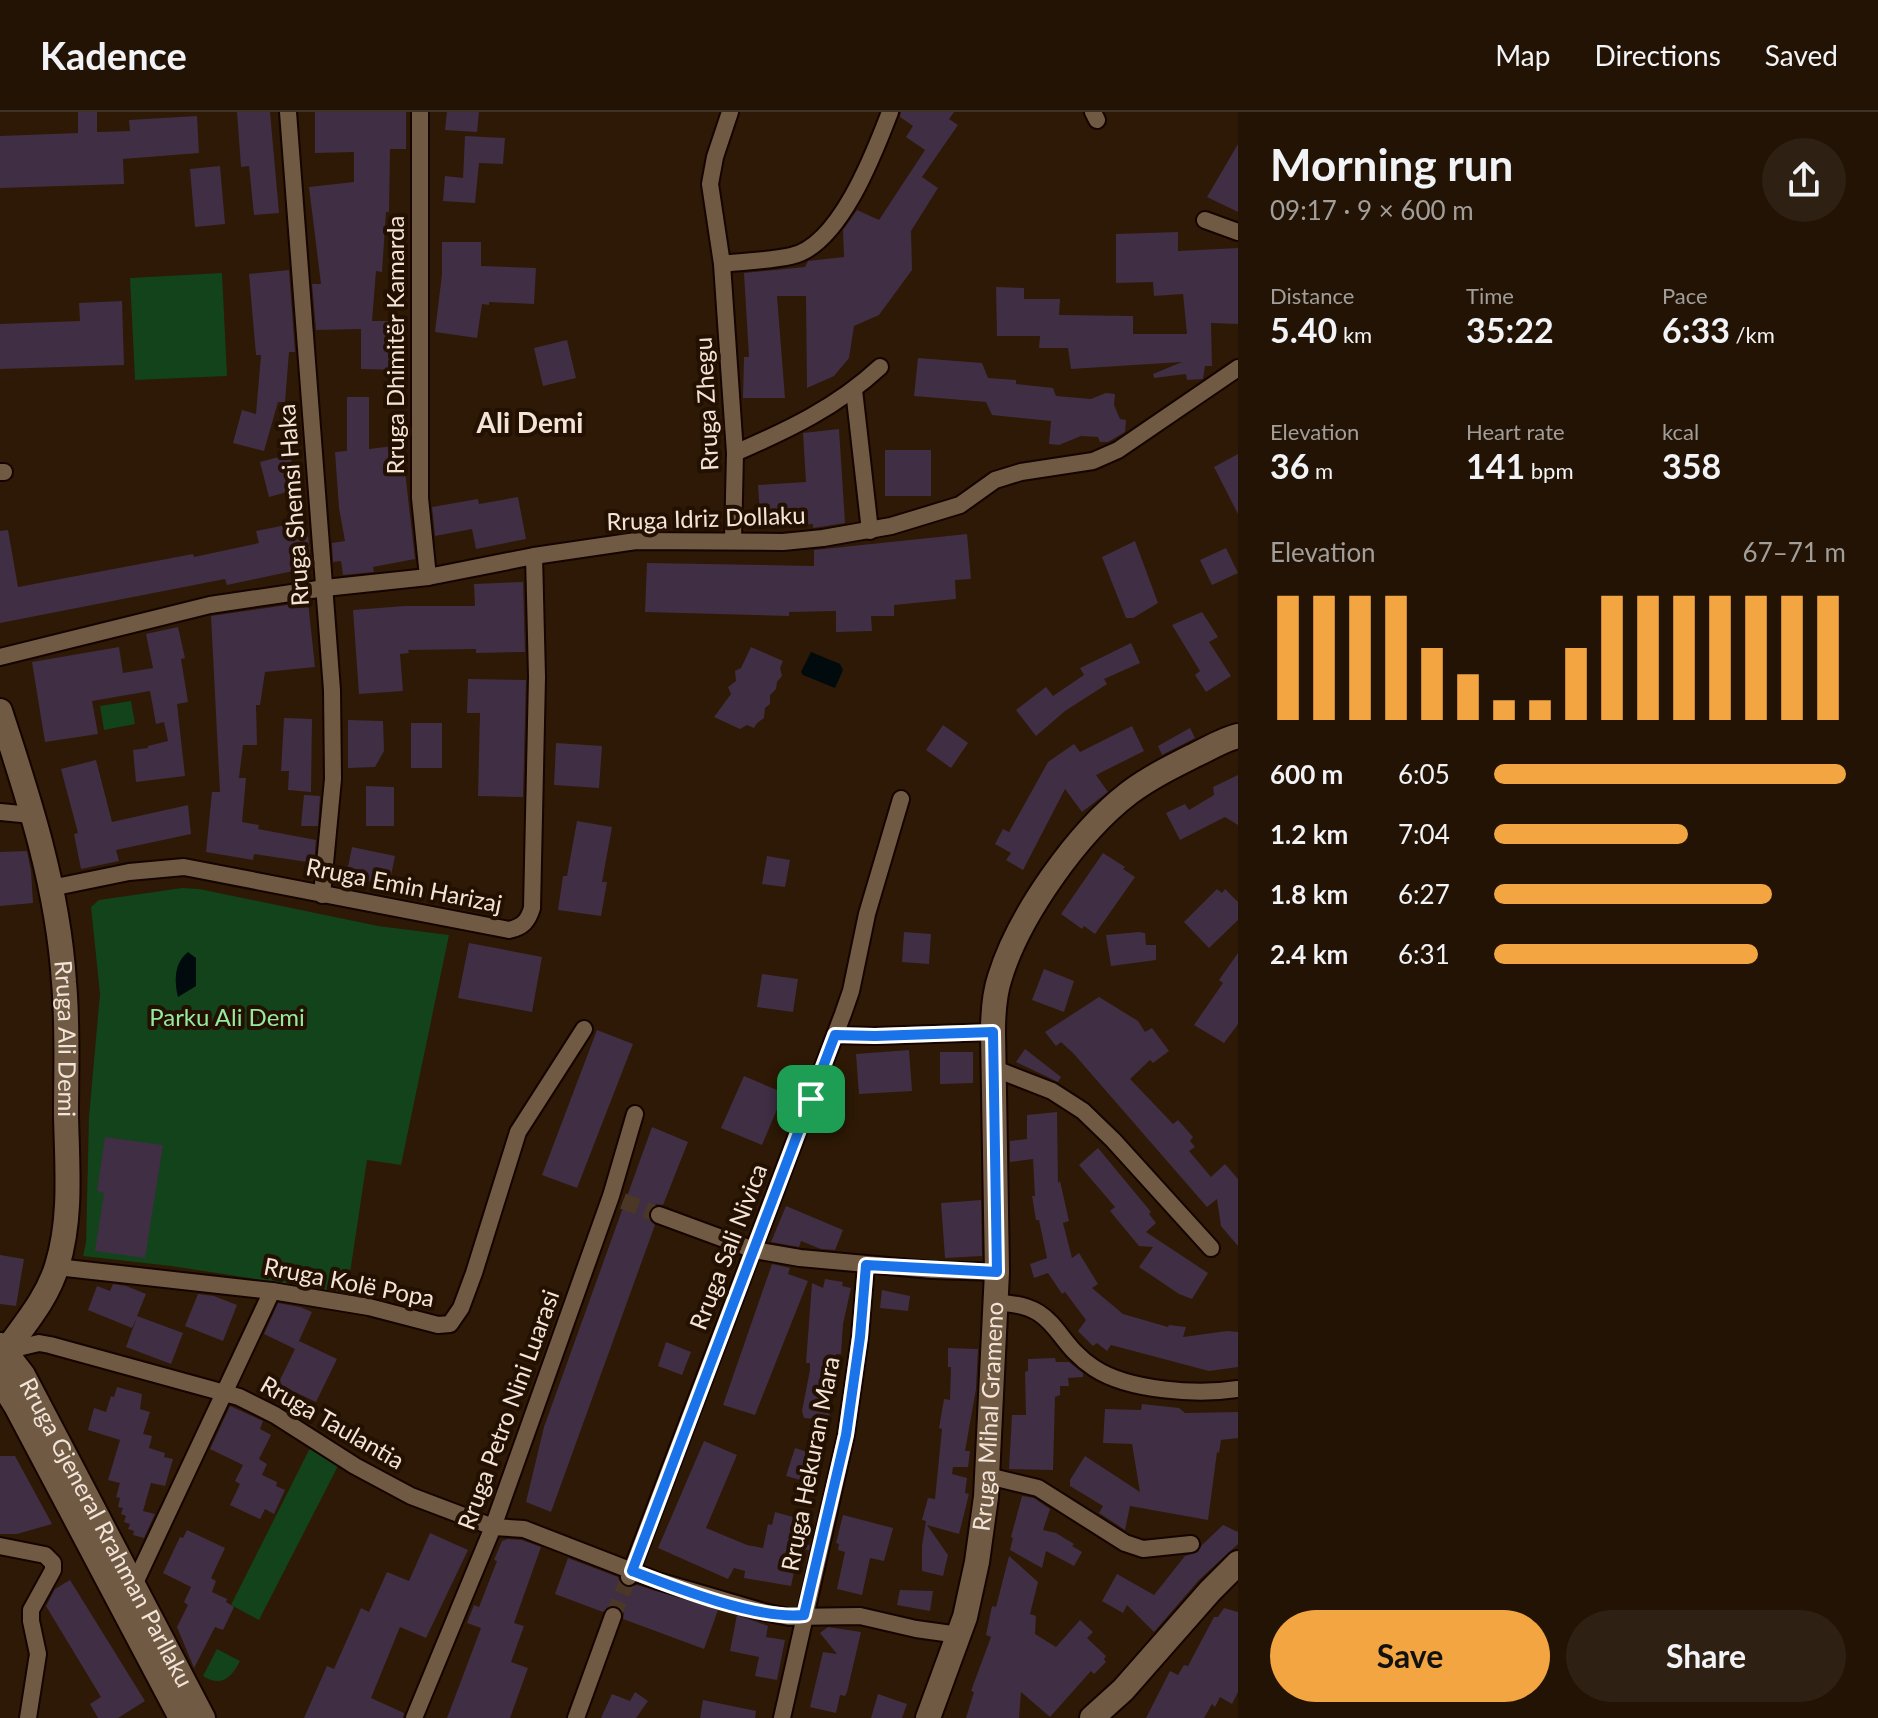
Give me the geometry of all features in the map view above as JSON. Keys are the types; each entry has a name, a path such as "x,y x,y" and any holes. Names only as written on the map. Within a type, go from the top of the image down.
{"street":[{"name":"Rruga Shemsi Haka","path":"288,112 332,690 333,779 322,895"},
{"name":"Rruga Dhimitër Kamarda","path":"420,112 420,498 428,577"},
{"name":"Rruga Zhegu","path":"730,112 715,157 710,184 722,264 735,453 733,541"},
{"path":"722,264 791,256 808,250 843,211 879,141 890,112"},
{"path":"1205,220 1238,232"},
{"path":"735,453 800,425 854,390 880,367"},
{"name":"Rruga Idriz Dollaku","path":"0,657 210,605 428,577 534,556 636,541 796,541 870,531 960,505 995,480 1021,472 1082,464 1106,456 1238,368"},
{"path":"854,390 870,531"},
{"name":"Rruga Emin Harizaj","path":"51,888 129,872 184,867 509,930 521,927 529,918 532,908 537,707 534,556"},
{"name":"Rruga Ali Demi","path":"0,711 51,888 65,993 67,1159 65,1230 57,1267 40,1303 2,1351"},
{"name":"Rruga Mihal Grameno","path":"928,1718 959,1635 977,1562 988,1476 997,1272 993,1068 996,991 1006,960 1046,888 1075,847 1116,803 1138,786 1218,743 1238,736"},
{"name":"Rruga Sali Nivica","path":"630,1574 851,991 867,914 901,799"},
{"path":"0,812 32,815"},
{"name":"Rruga Kolë Popa","path":"57,1267 272,1291 369,1307 438,1325 450,1324 461,1308 474,1273 518,1132 584,1029"},
{"path":"835,1035 993,1032"},
{"path":"993,1068 1052,1091 1083,1111 1211,1248"},
{"name":"Rruga Petro Nini Luarasi","path":"414,1718 493,1527 617,1199 635,1114"},
{"path":"659,1215 754,1250 800,1258 997,1272"},
{"name":"Rruga Hekuran Mara","path":"782,1718 846,1435 860,1337 866,1265"},
{"path":"133,1587 272,1291"},
{"path":"996,1303 1018,1303 1036,1311 1089,1365 1109,1376 1182,1391 1238,1389"},
{"name":"Rruga Taulantia","path":"2,1351 39,1343 50,1345 223,1392 275,1415 396,1488 493,1527 524,1529 630,1574 789,1617 860,1616 959,1635"},
{"name":"Rruga Gjeneral Rrahman Parllaku","path":"2,1351 23,1375 203,1718"},
{"name":"Rruga Gjeneral Rrahman Parllaku","path":"0,1380 24,1419 181,1718"},
{"path":"988,1476 1038,1488 1125,1543 1143,1549 1191,1544"},
{"path":"5,1547 45,1555 53,1563 53,1570 31,1610 38,1654 28,1718"},
{"path":"1092,1718 1123,1690 1238,1563"},
{"path":"576,1718 613,1616"}],"green space":[{"path":"222,273 227,376 135,380 130,278"},
{"path":"131,701 135,724 104,730 100,706"},
{"name":"Parku Ali Demi","path":"182,888 378,926 449,935 401,1165 367,1160 347,1293 83,1256 86,1243 89,1117 100,994 91,907 99,900"},
{"path":"311,1446 338,1466 259,1620 231,1605"},
{"path":"217,1649 240,1661 230,1676 221,1681 203,1676"}],"shaded area":[{"path":"811,652 840,664 843,670 835,688 801,672"},
{"path":"188,952 196,958 196,986 178,997 176,973 180,961"}],"building":[{"path":"78,112 97,112 97,132 130,131 129,120 197,116 199,153 123,159 124,184 0,188 0,136 78,133"},
{"path":"237,112 270,112 279,213 254,215 249,166 241,167"},
{"path":"315,112 406,112 406,149 390,149 389,212 386,212 382,272 376,271 372,321 402,321 402,370 361,369 361,329 316,330 312,284 321,284 309,187 354,182 354,152 315,153"},
{"path":"447,112 479,112 477,132 445,130"},
{"path":"901,112 954,112 949,119 958,125 922,177 938,188 911,231 912,270 879,315 854,326 849,358 834,376 807,388 806,296 777,296 785,398 743,398 744,357 749,357 744,273 805,267 808,261 844,257 843,230 857,210 879,220 925,150 906,137 913,126 900,117"},
{"path":"465,136 505,138 503,164 479,163 475,203 443,201 445,176 463,178"},
{"path":"1238,144 1238,212 1207,197"},
{"path":"220,166 225,224 195,227 190,169"},
{"path":"1178,232 1178,251 1238,248 1238,324 1211,323 1212,366 1205,366 1203,379 1187,380 1186,374 1154,378 1153,374 1182,362 1071,369 1068,348 1039,348 1040,336 997,336 996,287 1024,288 1024,299 1060,299 1059,315 1133,316 1133,334 1187,334 1183,294 1154,296 1153,282 1116,283 1116,234"},
{"path":"442,242 481,242 481,266 536,268 534,304 482,304 477,338 435,332 442,274"},
{"path":"289,270 295,352 289,352 285,402 278,402 264,451 233,443 242,410 256,414 261,355 256,355 249,274"},
{"path":"122,301 124,365 0,369 0,324 80,321 79,303"},
{"path":"567,340 576,378 543,386 534,348"},
{"path":"918,358 982,363 988,378 1053,388 1056,396 1091,399 1106,393 1115,394 1114,405 1120,419 1126,420 1125,432 1108,442 1100,442 1098,437 1081,436 1059,445 1049,444 1051,421 992,415 986,402 914,396"},
{"path":"347,397 369,397 369,449 402,445 415,559 373,567 374,572 343,575 341,561 333,562 332,543 345,541 335,452 347,451"},
{"path":"839,429 845,523 813,528 813,524 761,528 758,485 806,482 803,433"},
{"path":"885,450 931,450 931,496 885,496"},
{"path":"290,454 298,489 269,497 260,462"},
{"path":"1238,454 1238,514 1214,467"},
{"path":"518,497 526,539 476,549 472,529 435,536 432,507 478,499 479,504"},
{"path":"306,521 312,567 227,585 225,579 0,623 0,531 8,530 18,587 259,543 256,531"},
{"path":"967,534 971,579 955,580 956,599 894,605 894,616 871,616 872,631 836,632 836,611 789,612 789,616 645,612 647,563 814,566 814,550"},
{"path":"1135,541 1158,603 1133,618 1126,618 1102,557"},
{"path":"1226,548 1238,573 1212,585 1200,560"},
{"path":"523,582 525,652 408,650 409,653 400,654 403,691 359,694 353,610 475,606 474,584"},
{"path":"308,602 315,667 265,672 260,705 256,705 257,745 243,745 239,778 246,778 242,822 259,825 258,829 316,840 314,863 254,854 253,860 206,852 212,792 220,792 211,616"},
{"path":"1202,612 1218,637 1209,642 1231,676 1206,692 1195,675 1200,671 1172,625"},
{"path":"178,627 185,658 181,659 188,702 177,704 185,776 136,782 133,750 168,741 164,722 156,724 150,691 92,701 98,734 45,742 32,662 119,647 123,673 153,668 146,634"},
{"path":"1131,643 1140,663 1104,679 1107,684 1065,711 1036,736 1016,710 1046,687 1053,696 1084,675 1080,668"},
{"path":"751,647 783,661 780,668 782,676 770,695 764,718 754,728 747,725 740,729 714,717 731,694 728,687 736,681 735,671 741,668"},
{"path":"468,679 526,680 523,797 478,796 480,713 467,713"},
{"path":"284,718 312,719 311,792 288,790 289,771 281,771"},
{"path":"348,720 383,721 384,751 375,767 348,768"},
{"path":"411,723 442,723 442,768 411,768"},
{"path":"943,725 968,743 951,768 926,750"},
{"path":"1132,726 1144,751 1096,775 1108,792 1082,812 1065,789 1023,870 1006,860 1011,853 995,844 1003,829 1009,832 1048,762 1074,744 1080,752"},
{"path":"1190,728 1195,738 1162,755 1158,746"},
{"path":"556,743 602,746 599,788 554,785"},
{"path":"96,760 112,822 188,805 191,834 116,850 119,861 81,869 74,834 78,833 61,769"},
{"path":"1238,775 1238,825 1225,817 1180,840 1166,813 1185,804 1189,810 1214,795 1213,787"},
{"path":"366,786 394,787 394,826 366,826"},
{"path":"304,795 320,796 318,826 301,826"},
{"path":"577,821 612,827 602,882 607,882 601,916 558,910"},
{"path":"352,847 395,856 389,885 346,877"},
{"path":"27,851 33,903 0,906 0,852"},
{"path":"1103,853 1135,877 1095,934 1061,914"},
{"path":"767,856 790,860 785,887 762,884"},
{"path":"1217,889 1222,893 1225,889 1238,902 1238,920 1209,948 1184,922"},
{"path":"904,932 931,934 929,964 902,962"},
{"path":"1145,933 1146,945 1156,945 1156,960 1111,966 1106,935"},
{"path":"469,943 542,957 532,1012 458,998"},
{"path":"1238,953 1238,1024 1224,1043 1194,1025 1223,983 1219,980"},
{"path":"1044,969 1074,981 1064,1012 1032,1000"},
{"path":"762,974 798,979 793,1012 757,1007"},
{"path":"1099,997 1138,1021 1145,1032 1152,1028 1169,1051 1153,1063 1150,1060 1130,1079 1173,1124 1178,1120 1193,1137 1190,1141 1195,1147 1189,1151 1211,1177 1225,1164 1238,1179 1238,1246 1221,1226 1217,1199 1207,1207 1074,1054 1061,1042 1056,1046 1045,1032"},
{"path":"597,1030 633,1044 577,1188 542,1175"},
{"path":"1025,1049 1061,1077 1058,1082 1016,1062"},
{"path":"909,1050 912,1091 859,1094 856,1054"},
{"path":"940,1052 973,1052 973,1083 940,1084"},
{"path":"744,1076 784,1093 762,1145 721,1128"},
{"path":"1057,1112 1058,1183 1060,1181 1069,1221 1063,1223 1072,1258 1079,1253 1098,1284 1092,1288 1123,1314 1168,1327 1186,1327 1183,1337 1238,1332 1238,1367 1209,1371 1111,1345 1107,1351 1097,1343 1093,1346 1078,1331 1086,1320 1065,1292 1062,1294 1048,1273 1034,1278 1030,1264 1047,1258 1032,1196 1035,1196 1033,1159 1010,1162 1010,1141 1027,1139 1027,1115"},
{"path":"652,1127 688,1142 663,1205 656,1204 649,1210 648,1218 655,1225 551,1512 526,1502 544,1427"},
{"path":"105,1137 163,1145 145,1258 95,1251 104,1193 97,1191"},
{"path":"1098,1148 1151,1212 1149,1214 1156,1223 1146,1232 1208,1273 1192,1299 1179,1294 1139,1267 1153,1247 1139,1246 1110,1211 1115,1207 1079,1165"},
{"path":"981,1200 982,1256 945,1258 941,1203"},
{"path":"786,1206 843,1230 835,1250 821,1249 801,1241 799,1247 771,1242"},
{"path":"0,1255 24,1259 16,1306 0,1304"},
{"path":"772,1264 790,1268 788,1274 808,1281 755,1415 723,1405"},
{"path":"825,1279 843,1282 842,1286 851,1288 843,1324 841,1354 836,1354 829,1420 804,1418 802,1411 810,1370 810,1363 806,1363 812,1283 823,1288"},
{"path":"113,1284 146,1294 137,1316 183,1333 171,1364 126,1347 137,1317 132,1328 88,1310 97,1286 110,1291"},
{"path":"882,1290 910,1296 908,1311 880,1308"},
{"path":"198,1294 214,1296 237,1305 223,1341 185,1326"},
{"path":"278,1303 312,1312 298,1343 337,1359 316,1402 278,1384 295,1349 264,1334"},
{"path":"666,1342 691,1352 682,1375 658,1366"},
{"path":"948,1348 978,1349 976,1389 965,1451 970,1451 968,1467 953,1467 952,1474 967,1478 965,1493 969,1494 959,1534 927,1525 948,1555 943,1576 922,1571 926,1521 922,1520 928,1498 935,1499 942,1429 939,1428 944,1399 950,1400"},
{"path":"1055,1358 1056,1362 1069,1362 1083,1373 1083,1377 1068,1378 1069,1386 1060,1386 1060,1395 1055,1397 1053,1470 1009,1469 1012,1415 1026,1415 1025,1372 1028,1371 1028,1359"},
{"path":"117,1387 142,1394 140,1409 150,1412 143,1434 152,1436 149,1448 173,1459 165,1486 151,1483 143,1511 155,1514 144,1538 133,1535 134,1531 128,1529 130,1524 124,1522 126,1516 121,1514 123,1508 118,1507 120,1498 116,1497 120,1483 108,1480 120,1440 88,1430 94,1408 106,1412"},
{"path":"1142,1404 1179,1408 1185,1413 1238,1412 1238,1438 1221,1440 1217,1452 1208,1520 1130,1506 1125,1530 1099,1513 1103,1506 1070,1486 1070,1480 1085,1456 1140,1492 1132,1444 1103,1443 1105,1409 1141,1410"},
{"path":"230,1406 263,1421 260,1429 271,1435 259,1459 267,1464 262,1475 285,1490 274,1514 265,1509 260,1519 230,1505 240,1484 235,1481 243,1465 210,1449"},
{"path":"704,1441 737,1455 706,1528 747,1545 763,1548 768,1524 772,1525 775,1512 804,1520 800,1537 810,1546 809,1550 799,1549 791,1586 744,1578 745,1571 734,1568 728,1579 658,1548"},
{"path":"795,1448 823,1457 815,1484 786,1476"},
{"path":"0,1456 15,1456 52,1524 17,1534 0,1534"},
{"path":"1022,1496 1034,1498 1050,1509 1043,1530 1056,1533 1082,1552 1074,1566 1046,1551 1042,1568 1010,1550"},
{"path":"843,1515 893,1528 884,1561 870,1558 862,1595 837,1589 845,1552 838,1550 839,1544 836,1543"},
{"path":"1223,1525 1238,1532 1238,1544 1199,1580 1154,1632 1127,1605 1123,1613 1102,1601 1117,1574 1154,1595 1185,1556 1198,1552"},
{"path":"187,1530 225,1548 211,1578 216,1581 212,1592 227,1599 226,1602 234,1607 223,1630 215,1627 194,1668 177,1627 188,1605 184,1602 191,1587 163,1573 180,1537 183,1538"},
{"path":"430,1533 468,1550 426,1638 400,1627 371,1698 404,1713 403,1718 304,1718 327,1666 334,1669 361,1608 369,1612 387,1572 409,1581"},
{"path":"508,1539 541,1547 514,1623 524,1626 511,1662 528,1668 510,1718 447,1718 481,1628 467,1623 474,1605 479,1607 502,1541"},
{"path":"1009,1556 1038,1582 1030,1614 1036,1616 1035,1634 1056,1647 1080,1620 1093,1632 1087,1638 1106,1656 1106,1662 1094,1674 1091,1671 1050,1717 1021,1692 1019,1718 966,1718 974,1692 971,1691 991,1637 986,1635 992,1606 996,1607"},
{"path":"568,1558 618,1577 626,1587 637,1585 718,1610 704,1649 623,1619 624,1613 617,1606 610,1605 603,1612 555,1594"},
{"path":"70,1580 145,1701 118,1718 98,1718 90,1704 101,1697 46,1606 55,1589"},
{"path":"900,1590 933,1591 930,1611 897,1605"},
{"path":"1224,1608 1238,1612 1238,1692 1232,1704 1220,1697 1204,1718 1146,1718 1170,1671 1178,1675 1184,1665 1188,1666 1214,1617 1218,1617"},
{"path":"737,1615 768,1626 766,1637 785,1640 777,1680 755,1676 759,1657 730,1651"},
{"path":"828,1627 861,1632 847,1692 845,1696 840,1695 836,1713 810,1707 823,1652 837,1654 820,1633"},
{"path":"635,1692 648,1701 636,1718 601,1718 612,1694 630,1701"},
{"path":"878,1694 907,1704 902,1718 871,1718"},
{"path":"703,1700 756,1711 755,1718 700,1718"}],"tunnel":[{"path":"623,1201 659,1215"},
{"path":"613,1616 629,1577"}],"district":[{"name":"Ali Demi","path":"530,423"}],"route":[{"path":"993,1032 997,1272 866,1265 851,1406 834,1494 804,1615 789,1617 726,1602 632,1571 811,1099 835,1035 993,1032"}]}
